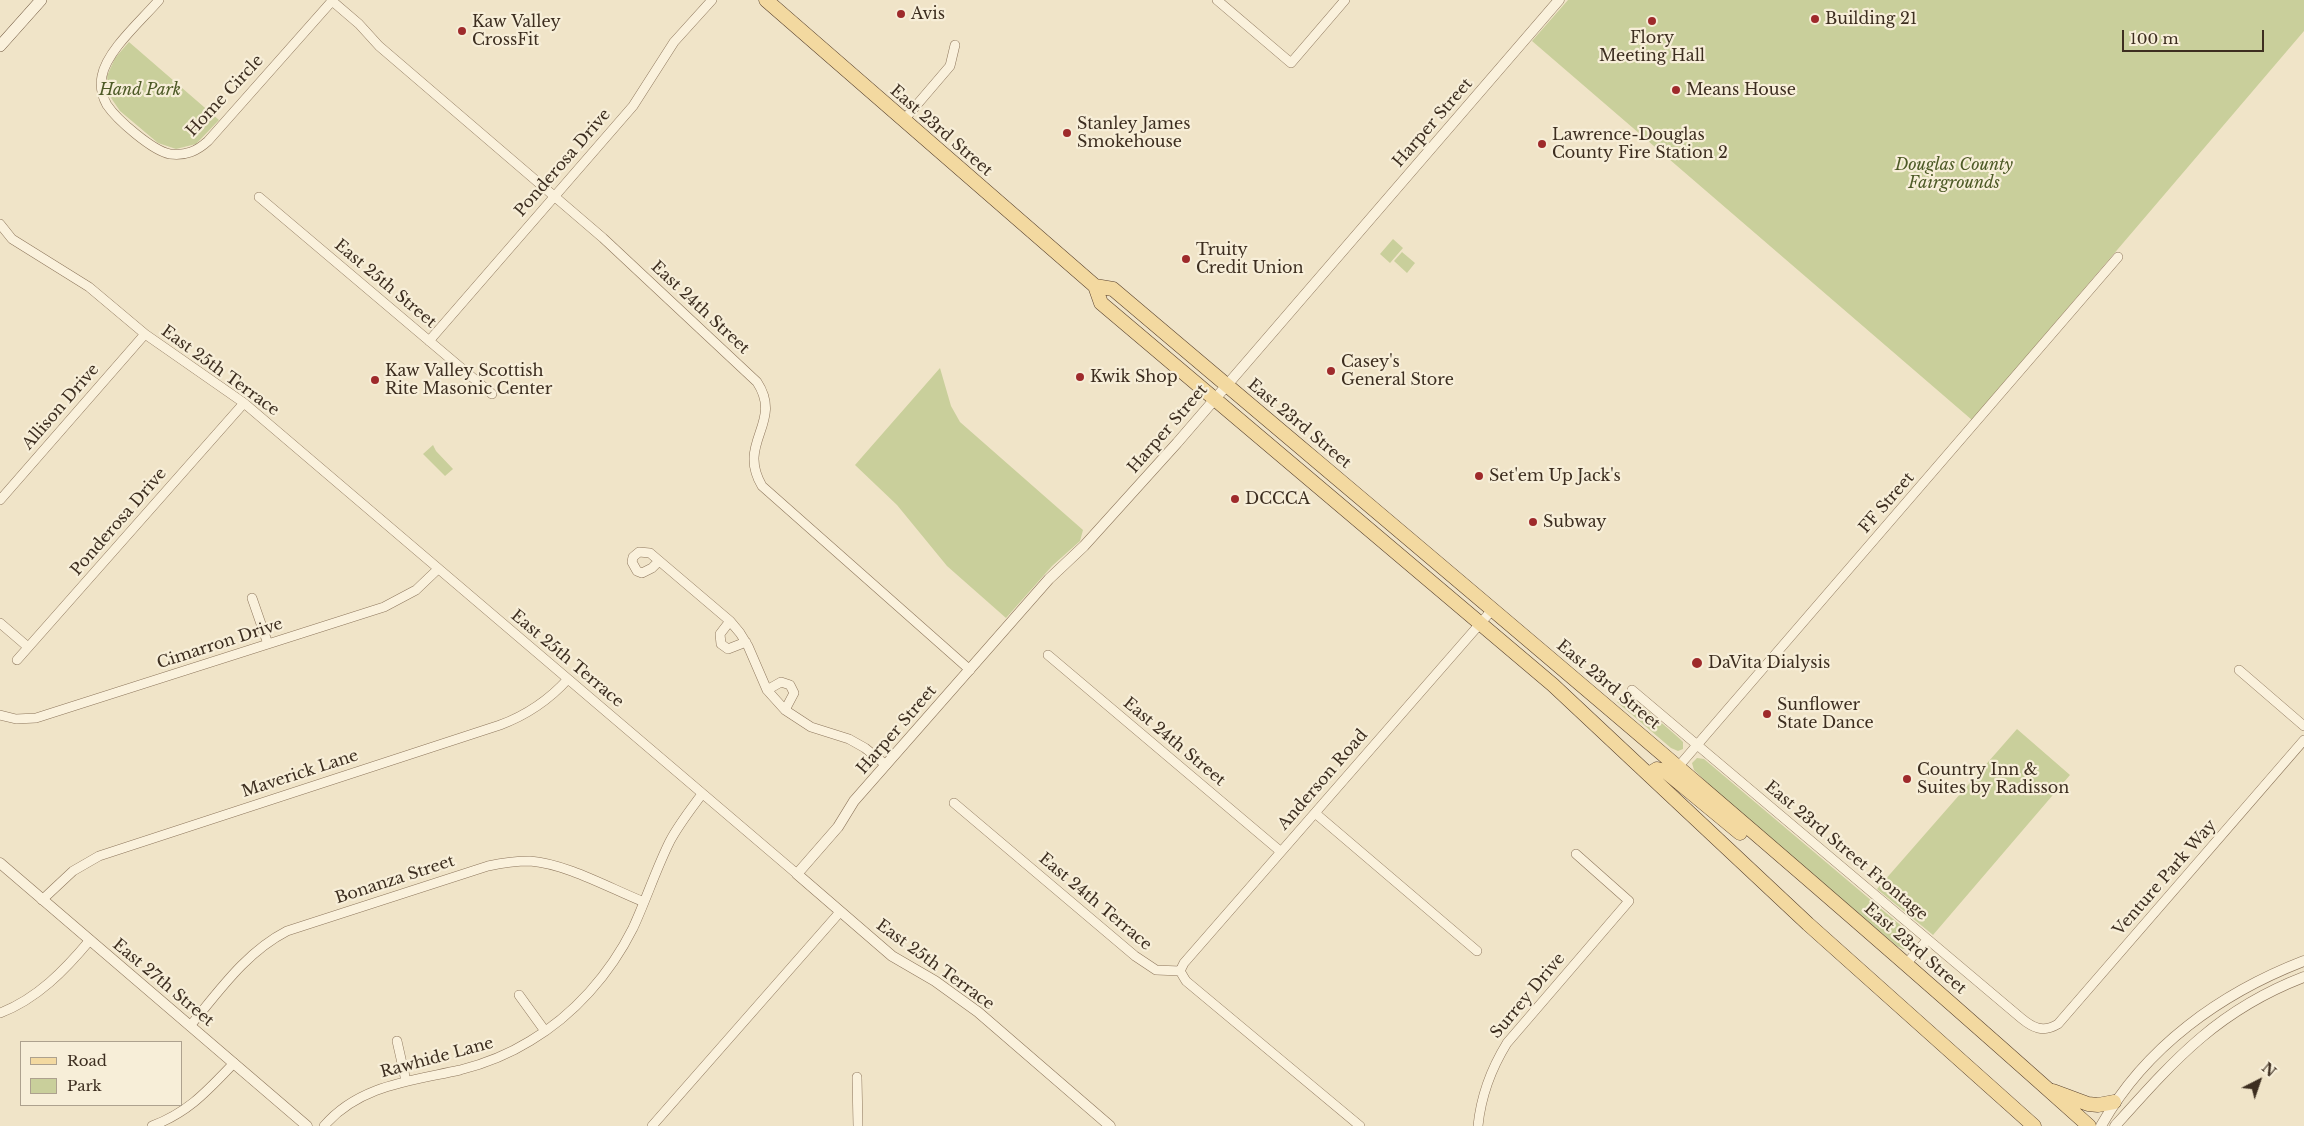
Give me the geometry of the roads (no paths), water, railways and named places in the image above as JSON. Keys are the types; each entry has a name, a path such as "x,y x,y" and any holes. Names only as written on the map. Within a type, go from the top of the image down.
{"main road":[{"path":"0,46 41,0"},
{"name":"East 23rd Street","path":"766,0 1095,286 1101,303 1566,697 1808,924 2034,1126"},
{"name":"East 23rd Street","path":"1095,286 1113,289 1790,863 2089,1126"},
{"path":"1649,774 1657,769 1664,771 1764,852 1790,863"},
{"path":"2048,1089 2088,1104 2114,1102"}],"street":[{"name":"Home Circle","path":"159,0 111,55 103,69 102,90 108,106 127,125 153,147 168,153 177,154 187,154 198,149 208,141 332,0"},
{"name":"East 24th Street","path":"332,0 359,24 379,46 627,260 757,382 766,400 766,416 753,457 754,470 762,486 970,670"},
{"name":"Ponderosa Drive","path":"429,341 633,106 674,42 712,0"},
{"path":"1217,0 1291,63 1346,0"},
{"name":"Harper Street","path":"798,874 838,827 854,802 886,765 1049,579 1096,534 1559,0"},
{"path":"903,120 950,66 955,45"},
{"name":"East 25th Street","path":"259,197 492,394"},
{"name":"East 25th Terrace","path":"0,224 12,239 90,286 145,334 244,403 892,956 935,981 978,1012 1110,1126"},
{"name":"FF Street","path":"1678,767 2118,257"},
{"name":"Allison Drive","path":"0,500 145,334"},
{"name":"Ponderosa Drive","path":"17,660 244,403"},
{"path":"658,561 730,621 746,642 767,690 785,710 811,727 849,739 866,748 886,765"},
{"name":"Cimarron Drive","path":"0,715 16,719 36,718 384,607 416,590 438,569"},
{"path":"252,598 268,644"},
{"name":"Anderson Road","path":"1180,971 1184,963 1280,851 1492,610"},
{"path":"730,621 720,634 721,644 728,649 746,642"},
{"path":"0,623 28,648"},
{"name":"East 24th Street","path":"1048,655 1280,851"},
{"path":"2239,670 2304,726"},
{"name":"Maverick Lane","path":"42,900 73,871 99,856 500,726 528,713 543,703 568,679"},
{"path":"767,690 781,682 790,685 794,693 785,710"},
{"name":"East 23rd Street Frontage","path":"1632,690 2030,1026 2044,1030"},
{"name":"Venture Park Way","path":"2044,1030 2058,1024 2304,740"},
{"name":"Rawhide Lane","path":"324,1126 344,1107 372,1091 483,1063 531,1041 573,1008 602,977 624,945 670,841 702,794"},
{"name":"East 24th Terrace","path":"954,803 1135,956 1156,970 1180,971"},
{"path":"1315,813 1477,951"},
{"name":"Surrey Drive","path":"1478,1126 1485,1090 1497,1058 1507,1043 1630,901 1576,854"},
{"name":"Bonanza Street","path":"190,1026 243,963 272,938 287,931 488,866 517,862 544,863 563,868 644,902"},
{"name":"East 27th Street","path":"0,864 307,1126"},
{"path":"652,1126 840,912"},
{"path":"0,1013 28,998 52,981 90,940"},
{"path":"1906,964 1928,940"},
{"path":"2101,1126 2114,1102 2168,1043 2200,1016 2277,971 2304,960"},
{"path":"1180,971 1186,981 1360,1126"},
{"path":"2116,1126 2173,1062 2206,1032 2244,1006 2304,976"},
{"path":"519,995 545,1031"},
{"path":"397,1041 406,1081"},
{"path":"152,1126 168,1120 193,1104 234,1063"},
{"path":"857,1077 858,1126"}],"place":[{"name":"Avis","path":"901,14"},
{"name":"Building 21","path":"1815,19"},
{"name":"Flory Meeting Hall","path":"1652,21"},
{"name":"Kaw Valley CrossFit","path":"462,31"},
{"name":"Means House","path":"1676,90"},
{"name":"Stanley James Smokehouse","path":"1067,133"},
{"name":"Lawrence-Douglas County Fire Station 2","path":"1542,144"},
{"name":"Truity Credit Union","path":"1186,259"},
{"name":"Casey's General Store","path":"1331,371"},
{"name":"Kwik Shop","path":"1080,377"},
{"name":"Kaw Valley Scottish Rite Masonic Center","path":"375,380"},
{"name":"Set'em Up Jack's","path":"1479,476"},
{"name":"DCCCA","path":"1235,499"},
{"name":"Subway","path":"1533,522"},
{"name":"DaVita Dialysis","path":"1697,663"},
{"name":"Sunflower State Dance","path":"1767,714"},
{"name":"Country Inn & Suites by Radisson","path":"1907,779"}],"park label":[{"name":"Hand Park","path":"140,90"},
{"name":"Douglas County Fairgrounds","path":"1954,174"}]}
